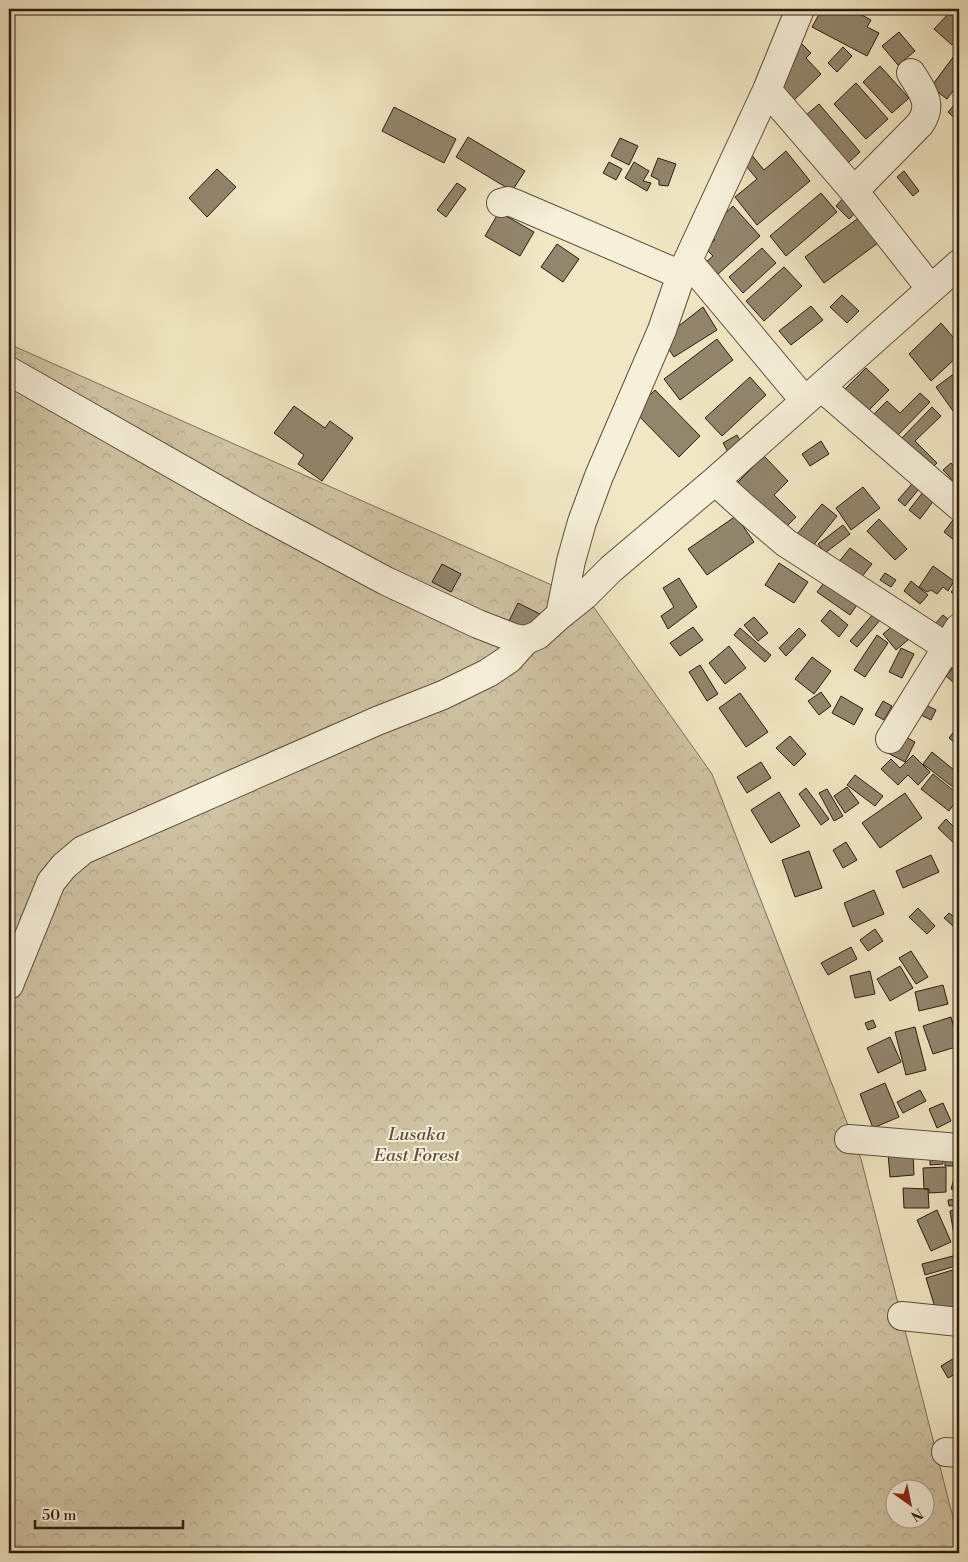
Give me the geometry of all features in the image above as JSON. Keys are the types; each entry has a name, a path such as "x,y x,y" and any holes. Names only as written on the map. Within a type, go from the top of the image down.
{"street":[{"path":"560,615 572,560 599,476 662,330 685,268 767,90 800,9"},
{"path":"854,191 926,116 926,98 911,72"},
{"path":"9,986 51,882 64,866 83,850 377,721 443,695 488,673 509,658 526,640 538,635 597,585 611,569 715,481 813,394 950,279 854,191 767,90"},
{"path":"501,203 508,201 685,268 813,394 959,506"},
{"path":"9,372 255,511 386,581 478,624 514,638 526,640"},
{"path":"715,481 786,543 955,643 890,739"},
{"path":"849,1139 959,1148"},
{"path":"902,1316 959,1322"}],"green space":[{"name":"Lusaka East Forest","path":"9,344 590,602 712,774 861,1159 959,1541 959,1553 9,1553"}],"building":[{"path":"822,9 851,9 871,20 867,27 879,33 867,56 812,27"},
{"path":"953,9 959,12 959,37 952,45 934,29"},
{"path":"899,32 915,51 898,65 882,46"},
{"path":"801,43 811,53 806,58 821,74 789,105 772,87 791,68 784,60"},
{"path":"843,47 852,56 837,72 828,63"},
{"path":"959,49 959,83 947,99 931,87"},
{"path":"880,66 909,98 892,113 863,82"},
{"path":"856,83 888,119 866,139 834,104"},
{"path":"959,102 959,122 948,112"},
{"path":"819,104 860,152 839,171 798,122"},
{"path":"394,107 456,139 444,163 382,131"},
{"path":"468,137 525,171 512,191 456,157"},
{"path":"620,138 638,146 629,165 611,156"},
{"path":"786,151 810,181 757,225 735,197 757,179 741,160 750,153 764,170"},
{"path":"658,158 676,164 668,186 659,185 659,180 651,176"},
{"path":"609,162 622,169 616,180 603,173"},
{"path":"634,162 649,171 643,181 651,183 647,191 625,178"},
{"path":"217,169 236,187 207,217 189,198"},
{"path":"904,171 919,191 913,196 897,177"},
{"path":"457,183 466,189 446,217 437,210"},
{"path":"821,193 837,212 786,256 770,236"},
{"path":"847,194 861,208 849,219 836,206"},
{"path":"733,206 760,236 717,275 705,263 713,256 705,248 715,240 706,231"},
{"path":"499,212 534,232 520,256 485,236"},
{"path":"860,217 878,243 824,283 805,257"},
{"path":"557,244 579,259 563,282 541,267"},
{"path":"762,248 776,263 743,293 729,277"},
{"path":"784,267 802,286 764,321 746,301"},
{"path":"842,295 859,311 847,323 830,307"},
{"path":"811,306 823,320 791,345 779,331"},
{"path":"703,307 717,330 674,357 662,339"},
{"path":"941,323 959,344 959,355 931,381 909,354"},
{"path":"717,339 733,360 680,400 664,379"},
{"path":"866,368 889,390 861,418 839,395"},
{"path":"959,370 959,406 953,411 936,387"},
{"path":"750,377 766,395 722,436 705,418"},
{"path":"655,390 700,436 679,457 634,411"},
{"path":"920,393 930,402 892,441 869,419 887,401 900,413"},
{"path":"294,406 325,428 330,421 353,438 322,481 298,464 304,455 274,433"},
{"path":"932,407 941,416 915,441 937,463 928,472 898,442"},
{"path":"737,435 742,444 728,452 723,443"},
{"path":"821,441 829,454 810,466 802,454"},
{"path":"764,456 788,481 774,495 796,517 782,531 736,484"},
{"path":"951,463 959,473 958,486 943,470"},
{"path":"917,478 923,484 905,506 898,500"},
{"path":"863,487 880,508 851,530 836,508"},
{"path":"927,487 938,495 920,519 909,510"},
{"path":"822,504 837,516 812,547 797,534"},
{"path":"958,513 959,533 954,540 944,532"},
{"path":"736,516 754,542 707,575 688,549"},
{"path":"879,519 907,549 895,560 867,531"},
{"path":"843,525 850,534 825,553 818,544"},
{"path":"850,548 872,564 860,579 838,563"},
{"path":"779,563 808,582 794,603 765,585"},
{"path":"442,564 461,574 451,592 432,582"},
{"path":"933,566 954,581 948,591 943,587 937,594 931,590 927,592 919,587"},
{"path":"885,573 896,580 891,587 880,580"},
{"path":"679,578 697,607 668,629 661,616 674,607 663,588"},
{"path":"826,580 859,602 850,615 817,592"},
{"path":"911,581 928,595 920,604 904,591"},
{"path":"959,585 959,599 951,592"},
{"path":"518,603 544,616 535,634 509,621"},
{"path":"830,610 848,625 839,637 821,621"},
{"path":"874,613 881,619 857,647 850,641"},
{"path":"943,615 955,625 946,636 933,626"},
{"path":"754,617 768,633 758,641 744,625"},
{"path":"895,624 908,640 896,650 883,634"},
{"path":"693,627 703,640 680,656 670,643"},
{"path":"740,628 771,655 765,662 734,635"},
{"path":"799,628 806,635 786,656 779,648"},
{"path":"877,635 888,643 865,677 854,670"},
{"path":"729,646 746,668 725,684 709,663"},
{"path":"901,648 914,654 902,678 889,672"},
{"path":"812,657 831,671 814,694 795,679"},
{"path":"956,664 959,667 959,687 946,676"},
{"path":"700,665 718,694 707,701 689,672"},
{"path":"821,692 831,706 819,715 808,701"},
{"path":"740,693 768,732 746,747 719,708"},
{"path":"841,696 863,709 854,725 832,713"},
{"path":"883,701 892,706 884,720 875,715"},
{"path":"926,705 936,710 931,720 921,715"},
{"path":"955,730 959,733 959,746 949,738"},
{"path":"895,731 915,742 905,762 884,751"},
{"path":"790,736 806,754 794,766 776,748"},
{"path":"932,752 959,774 958,791 923,764"},
{"path":"913,755 930,772 918,785 908,775 898,785 881,769 891,759 900,768"},
{"path":"761,762 771,778 747,793 737,777"},
{"path":"933,774 959,795 949,811 921,789"},
{"path":"855,775 883,796 875,806 847,785"},
{"path":"847,787 859,803 845,813 834,796"},
{"path":"806,788 829,819 821,825 799,794"},
{"path":"827,789 843,816 834,821 819,793"},
{"path":"779,792 800,826 771,843 751,810"},
{"path":"905,793 922,818 880,848 862,823"},
{"path":"946,819 959,832 959,848 938,828"},
{"path":"846,842 857,860 843,868 833,850"},
{"path":"809,851 822,888 795,897 782,860"},
{"path":"931,855 939,872 903,888 896,871"},
{"path":"874,890 884,914 853,927 844,903"},
{"path":"918,908 935,926 927,934 909,917"},
{"path":"949,913 958,920 953,926 944,918"},
{"path":"875,929 883,941 868,951 860,940"},
{"path":"851,947 857,959 828,975 821,963"},
{"path":"911,951 928,977 916,984 899,958"},
{"path":"900,966 913,988 890,1001 877,979"},
{"path":"870,971 875,994 855,998 850,976"},
{"path":"943,985 948,1004 919,1011 915,992"},
{"path":"951,1017 959,1046 933,1054 923,1026"},
{"path":"873,1020 876,1027 868,1030 865,1023"},
{"path":"915,1027 926,1070 906,1075 895,1032"},
{"path":"890,1037 901,1062 878,1073 867,1048"},
{"path":"885,1083 899,1117 873,1128 860,1094"},
{"path":"920,1090 926,1101 903,1113 897,1102"},
{"path":"943,1103 951,1121 937,1128 929,1109"},
{"path":"913,1152 914,1175 890,1177 888,1154"},
{"path":"945,1155 953,1155 953,1166 945,1166"},
{"path":"930,1157 943,1157 943,1164 930,1165"},
{"path":"959,1166 959,1191 951,1189"},
{"path":"946,1167 946,1192 929,1193 929,1189 924,1189 923,1168"},
{"path":"903,1188 928,1189 929,1208 904,1208"},
{"path":"958,1199 959,1205 949,1206 948,1200"},
{"path":"959,1209 959,1247 956,1247 950,1211"},
{"path":"937,1210 951,1242 931,1251 917,1220"},
{"path":"953,1256 956,1266 925,1275 922,1264"},
{"path":"956,1269 959,1281 959,1307 937,1314 926,1278"},
{"path":"959,1344 959,1359 954,1346"},
{"path":"956,1357 959,1363 959,1372 948,1378 941,1366"}]}
